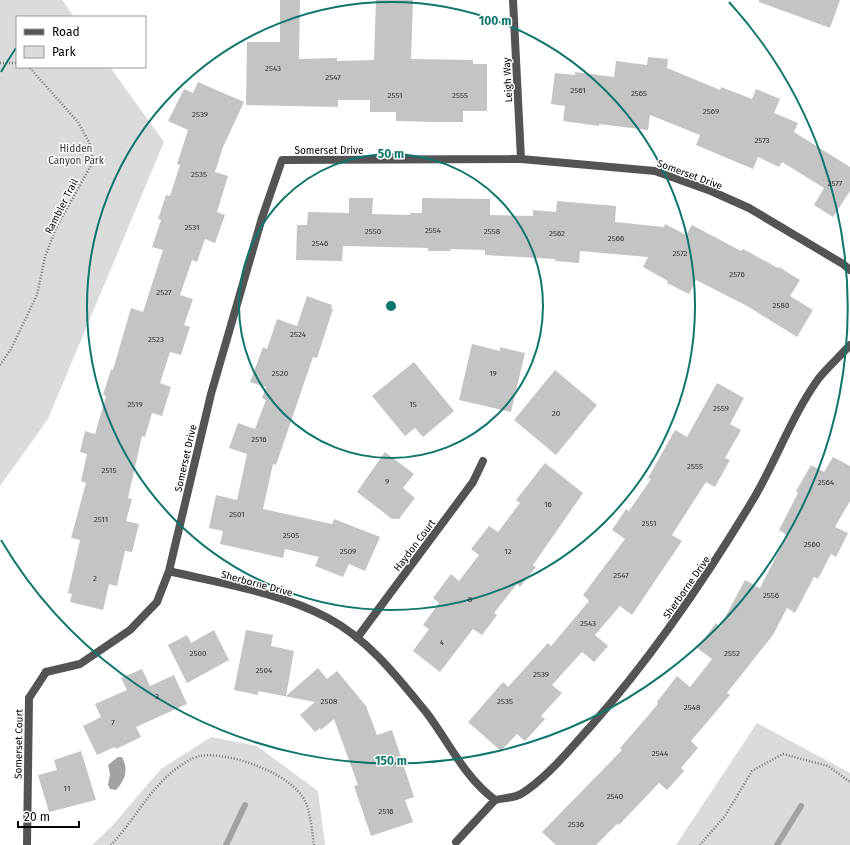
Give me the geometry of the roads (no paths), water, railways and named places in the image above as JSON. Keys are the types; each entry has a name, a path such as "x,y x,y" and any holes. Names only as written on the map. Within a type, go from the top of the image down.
{"street":[{"name":"Leigh Way","path":"513,0 521,159"},
{"name":"Somerset Drive","path":"169,571 211,394 262,218 282,160 521,159 655,171 711,191 749,208 844,264 850,270"},
{"name":"Sherborne Drive","path":"169,571 278,597 330,618 376,654 394,673 427,714 479,788 495,800 520,794 544,776 616,698 676,618 720,554 760,488 795,417 819,378 850,345"},
{"name":"Haydon Court","path":"357,638 473,482 483,461"},
{"name":"Somerset Court","path":"27,845 29,698 46,672 80,664 130,630 157,602 169,571"},
{"path":"456,842 495,800"}],"waterway":[{"path":"226,845 245,805"},
{"path":"777,845 801,806"}],"park label":[{"name":"Hidden Canyon Park","path":"76,154"}]}
